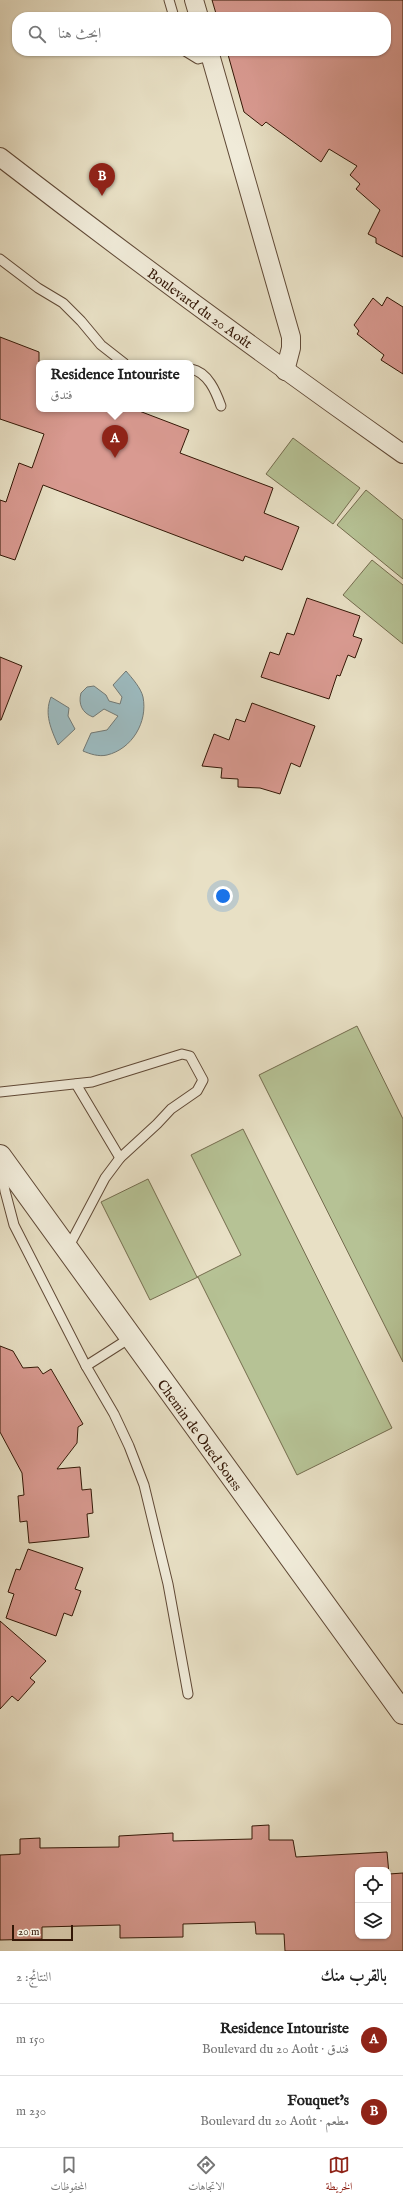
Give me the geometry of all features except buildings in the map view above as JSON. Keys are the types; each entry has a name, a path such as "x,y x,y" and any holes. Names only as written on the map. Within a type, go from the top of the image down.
{"street":[{"path":"194,0 198,12"},
{"path":"210,56 291,337 291,348 285,371"},
{"name":"Boulevard du 20 Août","path":"0,157 111,242 285,371 403,454"},
{"name":"Chemin de Oued Souss","path":"0,1157 403,1713"}],"lane":[{"path":"169,0 173,12"},
{"path":"193,56 198,59 205,56"},
{"path":"0,259 38,288 63,303 81,321 101,345 120,360"},
{"path":"194,370 197,370 207,379 216,392 221,406"},
{"path":"0,1092 92,1082 170,1056 182,1054 190,1056 203,1080 197,1091 172,1109 158,1124 120,1158 105,1178 67,1249"},
{"path":"76,1084 120,1158"},
{"path":"0,1157 5,1191 14,1225 86,1366 114,1414 129,1446 144,1485 168,1584 188,1694"},
{"path":"86,1366 130,1338"}],"green space":[{"path":"293,438 360,488 333,524 266,474"},
{"path":"366,490 403,520 403,579 337,525"},
{"path":"372,560 403,585 403,644 343,595"},
{"path":"357,1026 403,1119 403,1362 259,1075"},
{"path":"243,1129 392,1428 297,1475 198,1277 150,1300 101,1202 148,1179 197,1277 241,1255 191,1155"}],"water":[{"path":"126,671 138,687 143,697 143,716 136,733 131,741 116,752 104,756 83,751 91,733 107,730 118,716 104,709 93,717 89,715 82,708 80,701 81,693 87,687 94,686 106,695 109,701 120,704 122,697 113,685"},
{"path":"51,697 69,708 68,716 75,729 58,745 48,715"}],"place":[{"name":"Fouquet's","path":"102,196"},
{"name":"Residence Intouriste","path":"115,458"}]}
